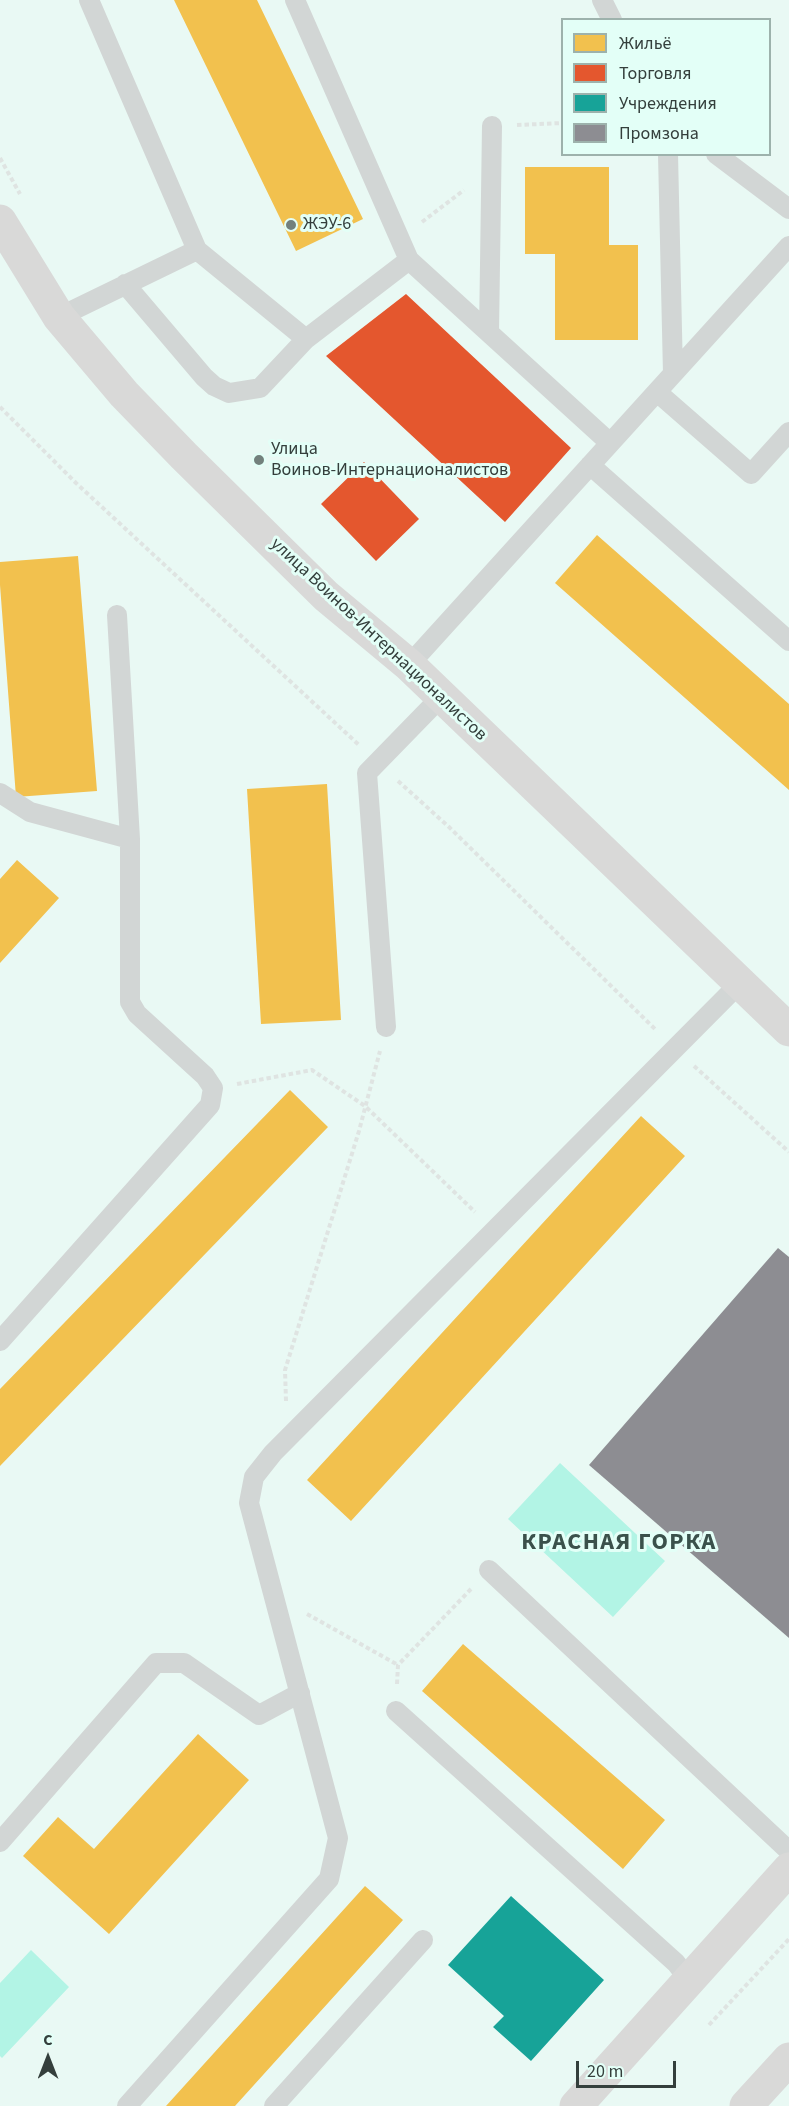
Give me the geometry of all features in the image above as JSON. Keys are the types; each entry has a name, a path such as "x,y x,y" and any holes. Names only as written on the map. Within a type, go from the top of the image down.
{"main road":[{"name":"улица Воинов-Интернационалистов","path":"0,221 59,317 124,394 184,456 326,596 409,665 789,1030"},
{"path":"576,2106 789,1869"},
{"path":"746,2106 789,2059"}],"lane":[{"path":"88,0 197,250 306,339"},
{"path":"295,0 409,260 610,443"},
{"path":"602,0 611,18"},
{"path":"489,333 492,126"},
{"path":"668,156 673,374"},
{"path":"719,156 789,209"},
{"path":"409,665 789,246"},
{"path":"59,317 197,250"},
{"path":"125,284 204,377 214,386 229,393 260,388 306,339 409,260"},
{"path":"657,392 751,474 789,432"},
{"path":"590,465 789,641"},
{"path":"0,1341 210,1105 213,1088 205,1076 137,1014 130,1002 130,839 117,615"},
{"path":"386,1027 367,773 441,697"},
{"path":"0,793 30,812 130,839"},
{"path":"127,2106 329,1879 338,1838 249,1503 254,1477 273,1452 740,983"},
{"path":"489,1570 789,1851"},
{"path":"0,1842 156,1664 184,1664 259,1715 300,1693"},
{"path":"396,1712 676,1963 689,1980"},
{"path":"274,2106 423,1940"}],"path":[{"path":"492,126 561,123"},
{"path":"400,239 491,169"},
{"path":"0,407 76,483 449,827 675,1048 789,1152"},
{"path":"288,1437 285,1370 365,1107 386,1027"},
{"path":"213,1088 312,1070 365,1107 494,1230"},
{"path":"396,1712 398,1665 489,1570"},
{"path":"274,1595 398,1665"},
{"path":"709,2025 789,1939"}],"green space":[{"path":"560,1463 665,1561 613,1617 508,1519"},
{"path":"31,1950 69,1987 2,2058 0,2056 0,1983"}],"building: Жильё":[{"path":"174,0 257,0 363,219 296,251"},
{"path":"525,167 609,167 609,245 638,245 638,340 555,340 555,254 525,254"},
{"path":"597,535 789,704 789,790 555,583"},
{"path":"78,556 97,791 16,797 0,562"},
{"path":"327,784 341,1020 261,1024 247,789"},
{"path":"17,860 59,898 0,963 0,879"},
{"path":"290,1090 328,1127 0,1466 0,1389"},
{"path":"641,1116 685,1156 351,1521 307,1480"},
{"path":"463,1644 665,1820 623,1869 422,1691"},
{"path":"198,1734 249,1780 109,1934 23,1856 58,1817 94,1849"},
{"path":"365,1886 403,1920 235,2106 166,2106"}],"building: Торговля":[{"path":"406,294 571,448 505,522 326,356"},
{"path":"364,462 419,519 376,561 321,504"}],"building: Учреждения":[{"path":"511,1896 604,1980 531,2061 493,2027 504,2016 448,1965"}],"building: Промзона":[{"path":"778,1248 789,1257 789,1638 589,1465"}],"place":[{"name":"ЖЭУ-6","path":"291,225"},
{"name":"Улица Воинов-Интернационалистов","path":"259,460"}],"district":[{"name":"КРАСНАЯ ГОРКА","path":"619,1544"}]}
